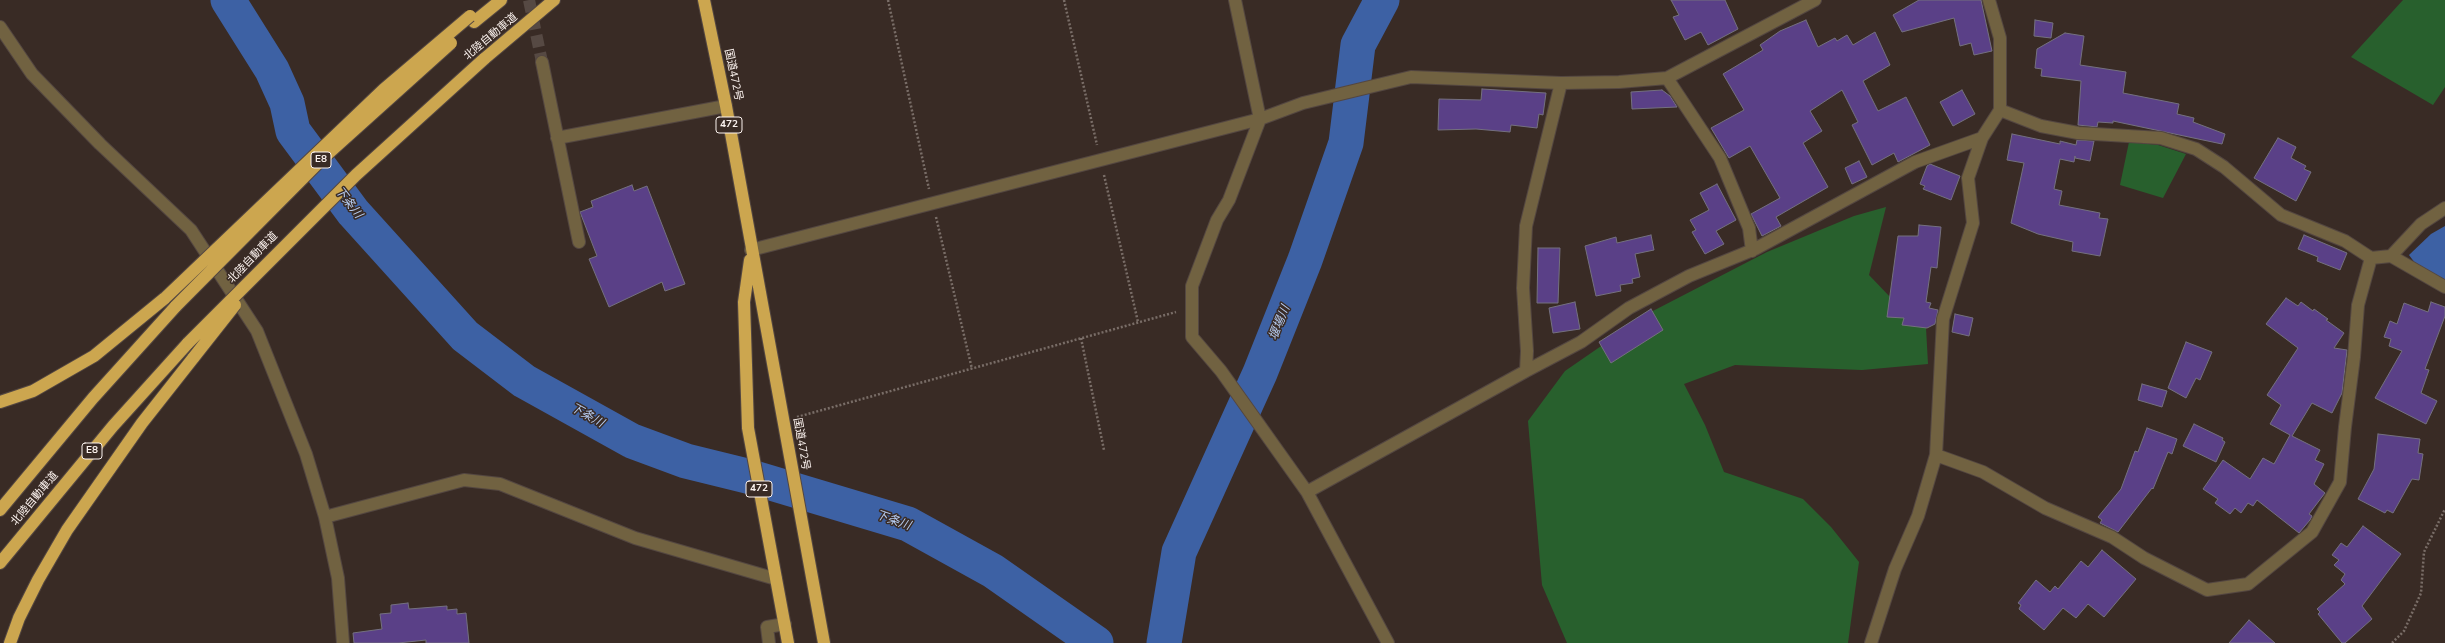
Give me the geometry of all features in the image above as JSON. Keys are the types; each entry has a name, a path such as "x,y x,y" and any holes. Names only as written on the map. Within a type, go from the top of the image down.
{"highway":[{"path":"0,402 32,391 94,356 165,298 333,135 384,89 472,19 493,0"},
{"name":"北陸自動車道","path":"0,510 93,398 176,306 322,159 472,19 501,0"},
{"name":"北陸自動車道","path":"0,563 103,438 188,343 362,169 484,59 554,0"},
{"name":"国道472号","path":"704,0 726,106 751,250 784,421 824,643"},
{"path":"10,643 19,618 66,530 142,423 291,239"},
{"name":"国道472号","path":"751,250 744,302 748,428 788,643"}],"street":[{"path":"1235,0 1260,119 1229,200 1218,220 1192,286 1192,337 1221,371 1307,492 1388,643"},
{"path":"751,250 932,202 1260,119 1303,103 1411,77 1561,83 1619,82 1667,78 1815,0"},
{"path":"1871,643 1896,569 1918,516 1936,456 1943,319 1973,223 1968,178 1982,138 2000,110 2000,38 1988,0"},
{"path":"0,27 32,74 100,144 191,230 257,331 306,454 325,517 338,578 343,643"},
{"path":"542,62 579,242"},
{"path":"1667,78 1720,158 1749,228 1752,251"},
{"path":"1526,371 1527,351 1523,288 1526,226 1561,83"},
{"path":"557,138 726,106"},
{"path":"2000,110 2041,126 2078,133 2162,138 2196,149 2224,167 2281,215 2345,241 2371,258 2391,256 2445,287"},
{"path":"1307,492 1581,342 1630,308 1682,279 1752,251 1915,162 1982,138"},
{"path":"2391,256 2421,224 2445,208"},
{"path":"1936,456 1983,472 2046,508 2112,537 2144,558 2207,590 2248,584 2312,532 2340,482 2344,427 2354,357 2358,305 2371,258"},
{"path":"325,517 464,480 500,484 635,538 776,579"},
{"path":"769,643 767,627 785,624"}],"path":[{"path":"888,0 932,202 972,369"},
{"path":"784,421 1192,308"},
{"path":"1081,338 1104,450"},
{"path":"2392,643 2404,631 2421,593 2424,552 2445,508"}],"green space":[{"path":"2403,0 2445,0 2445,87 2433,105 2351,57"},
{"path":"2129,142 2158,145 2186,154 2163,198 2120,185"},
{"path":"1886,207 1869,275 1891,298 1925,310 1928,364 1862,370 1735,365 1684,384 1705,425 1724,472 1803,499 1831,527 1859,562 1848,643 1567,643 1542,585 1528,421 1565,371 1649,313 1767,252 1854,216"}],"water":[{"path":"2445,226 2445,280 2415,263 2409,255 2431,234"}],"building":[{"path":"1671,0 1725,0 1738,29 1708,45 1701,32 1685,40 1673,17 1679,15"},
{"path":"1919,0 1981,0 1992,51 1974,55 1971,43 1960,46 1954,18 1902,32 1893,15"},
{"path":"1806,20 1818,47 1835,38 1837,41 1847,35 1853,45 1875,32 1890,65 1863,81 1878,111 1906,97 1930,145 1898,162 1894,153 1872,165 1852,125 1858,122 1842,90 1810,111 1822,131 1803,143 1828,187 1776,217 1781,226 1762,236 1751,214 1780,198 1750,146 1729,158 1711,128 1744,110 1723,74 1763,50 1760,45 1780,31"},
{"path":"2035,20 2053,23 2051,38 2034,36"},
{"path":"2065,33 2084,36 2080,65 2126,72 2123,93 2179,104 2177,114 2194,118 2193,122 2225,134 2222,144 2113,121 2113,123 2098,122 2097,127 2078,125 2081,81 2041,76 2042,69 2035,68 2037,49"},
{"path":"1482,89 1546,93 1543,115 1539,114 1537,128 1511,125 1510,132 1476,129 1438,130 1439,99 1481,100"},
{"path":"1662,90 1670,96 1677,107 1632,109 1631,92"},
{"path":"1962,90 1975,114 1953,126 1940,102"},
{"path":"2012,134 2060,144 2060,141 2076,145 2077,140 2094,141 2090,161 2075,158 2075,156 2074,162 2060,159 2054,189 2062,191 2059,205 2100,213 2099,218 2108,219 2100,256 2072,251 2073,242 2038,234 2011,223 2024,163 2007,160"},
{"path":"2278,138 2296,147 2291,158 2306,166 2304,169 2311,172 2296,201 2254,178"},
{"path":"1859,161 1867,177 1852,184 1845,168"},
{"path":"1930,164 1960,176 1951,200 1923,189 1925,186 1920,184 1927,166"},
{"path":"1717,184 1736,220 1716,231 1724,244 1705,254 1692,232 1696,230 1690,220 1709,210 1700,193"},
{"path":"632,185 634,191 647,186 685,284 665,291 662,282 609,307 589,259 597,256 580,212 593,207 591,201"},
{"path":"1919,225 1941,227 1937,268 1931,267 1926,302 1931,303 1929,308 1938,310 1935,324 1927,328 1902,325 1904,318 1887,317 1898,236 1918,236"},
{"path":"1651,235 1654,250 1635,254 1640,277 1632,279 1633,283 1620,285 1621,291 1596,296 1585,246 1616,237 1617,243"},
{"path":"2304,235 2347,253 2340,270 2317,261 2318,257 2298,249"},
{"path":"1538,248 1560,248 1558,303 1537,303"},
{"path":"2286,298 2298,306 2301,302 2313,311 2314,309 2328,319 2326,320 2344,333 2334,348 2347,350 2342,393 2332,413 2312,403 2292,436 2320,450 2315,460 2324,464 2314,484 2325,493 2309,514 2312,516 2310,520 2299,533 2257,500 2253,506 2248,503 2241,513 2235,508 2230,514 2215,503 2218,499 2203,489 2223,460 2250,479 2263,458 2274,464 2290,435 2270,424 2281,405 2267,395 2298,348 2266,324"},
{"path":"1575,302 1580,329 1553,333 1549,308"},
{"path":"2431,302 2445,307 2445,316 2425,369 2429,370 2421,393 2437,401 2426,424 2375,398 2402,351 2389,346 2391,339 2384,337 2390,321 2397,324 2404,303 2428,312"},
{"path":"1651,309 1663,330 1611,363 1599,342"},
{"path":"1955,314 1973,318 1969,336 1952,332"},
{"path":"2186,342 2212,352 2200,380 2196,378 2186,398 2168,388"},
{"path":"2142,384 2167,391 2162,407 2138,400"},
{"path":"2194,424 2223,438 2222,440 2225,442 2216,462 2183,446"},
{"path":"2147,428 2177,439 2172,454 2168,452 2153,489 2152,488 2118,532 2100,523 2102,520 2098,517 2121,489 2135,451 2138,452"},
{"path":"2378,434 2420,439 2418,453 2423,454 2419,480 2412,479 2393,513 2387,510 2385,513 2358,499 2374,469"},
{"path":"2363,526 2401,554 2362,606 2372,619 2345,643 2342,643 2318,614 2320,612 2317,609 2345,584 2341,580 2345,574 2334,565 2339,560 2332,555 2341,543 2347,547"},
{"path":"2102,550 2136,579 2104,617 2088,604 2076,618 2063,608 2044,630 2019,609 2021,605 2018,603 2036,580 2050,592 2055,586 2058,589 2081,561 2088,567"},
{"path":"408,603 409,609 447,606 447,610 457,609 457,614 466,613 469,643 426,643 426,640 398,643 354,643 353,633 382,629 380,614 391,613 391,605"},
{"path":"2249,620 2275,643 2229,643"}],"waterway":[{"name":"下条川","path":"228,0 272,70 287,103 293,131 353,212 465,336 524,381 632,441 686,461 751,477 908,524 993,571 1096,643"},
{"name":"堰場川","path":"1164,643 1179,552 1260,373 1305,260 1346,143 1358,45 1382,0"}],"tunnel":[{"path":"529,0 542,62"}]}
